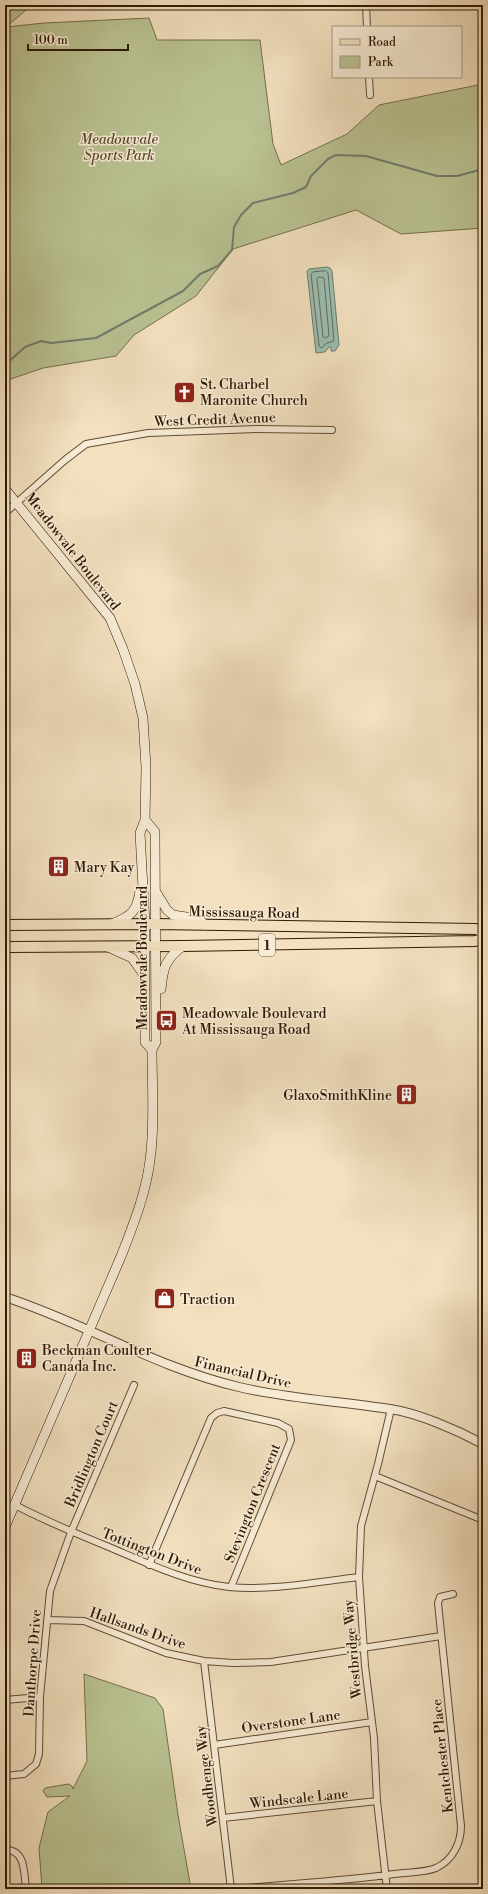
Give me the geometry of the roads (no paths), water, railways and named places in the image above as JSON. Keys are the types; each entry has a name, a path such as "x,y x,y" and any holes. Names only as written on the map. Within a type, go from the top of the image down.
{"main road":[{"name":"Meadowvale Boulevard","path":"5,489 110,618 135,684 143,718 146,767 145,820 140,833 143,882 150,925"},
{"name":"Meadowvale Boulevard","path":"5,1527 139,1210 150,1160 152,1124 152,1050 156,1042 156,996 150,946 150,925 155,890 155,832 145,820"},
{"path":"110,925 125,918 135,910 143,882"},
{"path":"155,890 171,914 178,917 199,919 205,925"},
{"name":"Mississauga Road","path":"5,926 205,925 476,929 483,932"},
{"name":"1","path":"5,947 183,946 475,941 483,939"},
{"name":"Meadowvale Boulevard","path":"150,946 145,976 145,1042 152,1050"},
{"path":"156,996 161,989 162,973 167,961 183,946"},
{"path":"107,947 132,958 145,976"}],"street":[{"path":"366,5 367,26"},
{"path":"369,78 370,95"},
{"name":"West Credit Avenue","path":"5,514 65,460 86,444 148,433 257,429 332,430"},
{"name":"Financial Drive","path":"5,1297 29,1305 182,1370 240,1388 311,1400 391,1409 428,1420 483,1444"},
{"name":"Bridlington Court","path":"71,1532 134,1385"},
{"name":"Westbridge Way","path":"387,1889 377,1801 372,1722 365,1666 359,1577 361,1526 391,1409"},
{"name":"Stevington Crescent","path":"149,1565 211,1418 217,1413 224,1411 278,1423 289,1429 291,1440 231,1587"},
{"path":"375,1476 483,1520"},
{"name":"Tottington Drive","path":"15,1505 71,1532 149,1565 194,1581 231,1587 275,1587 359,1577"},
{"name":"Danthorpe Drive","path":"5,1776 24,1774 36,1764 39,1754 40,1696 50,1591 71,1532"},
{"name":"Kentchester Place","path":"236,1889 386,1875 435,1868 447,1859 455,1850 460,1839 461,1826 438,1600 443,1596 453,1594"},
{"name":"Hallsands Drive","path":"47,1620 84,1621 151,1648 172,1654 204,1661 233,1663 271,1662 441,1636"},
{"name":"Woodhenge Way","path":"204,1661 231,1889"},
{"path":"5,1700 40,1696"},
{"name":"Overstone Lane","path":"214,1745 372,1722"},
{"name":"Windscale Lane","path":"223,1818 377,1801"},
{"path":"5,1850 12,1850 18,1854 23,1864 26,1889"}],"water":[{"path":"327,267 332,271 339,345 335,351 331,351 331,347 329,347 325,352 316,353 307,271 309,269"}],"waterway":[{"path":"5,365 25,347 41,341 51,343 96,338 183,291 200,274 218,266 232,250 234,227 241,215 253,203 293,193 306,187 311,176 328,159 336,155 366,156 437,176 457,176 483,169"}],"place":[{"name":"St. Charbel Maronite Church","path":"185,392"},
{"name":"Mary Kay","path":"59,867"},
{"name":"Meadowvale Boulevard At Mississauga Road","path":"167,1021"},
{"name":"GlaxoSmithKline","path":"407,1095"},
{"name":"Traction","path":"165,1299"},
{"name":"Beckman Coulter Canada Inc.","path":"27,1358"}],"park label":[{"name":"Meadowvale Sports Park","path":"119,148"}]}
